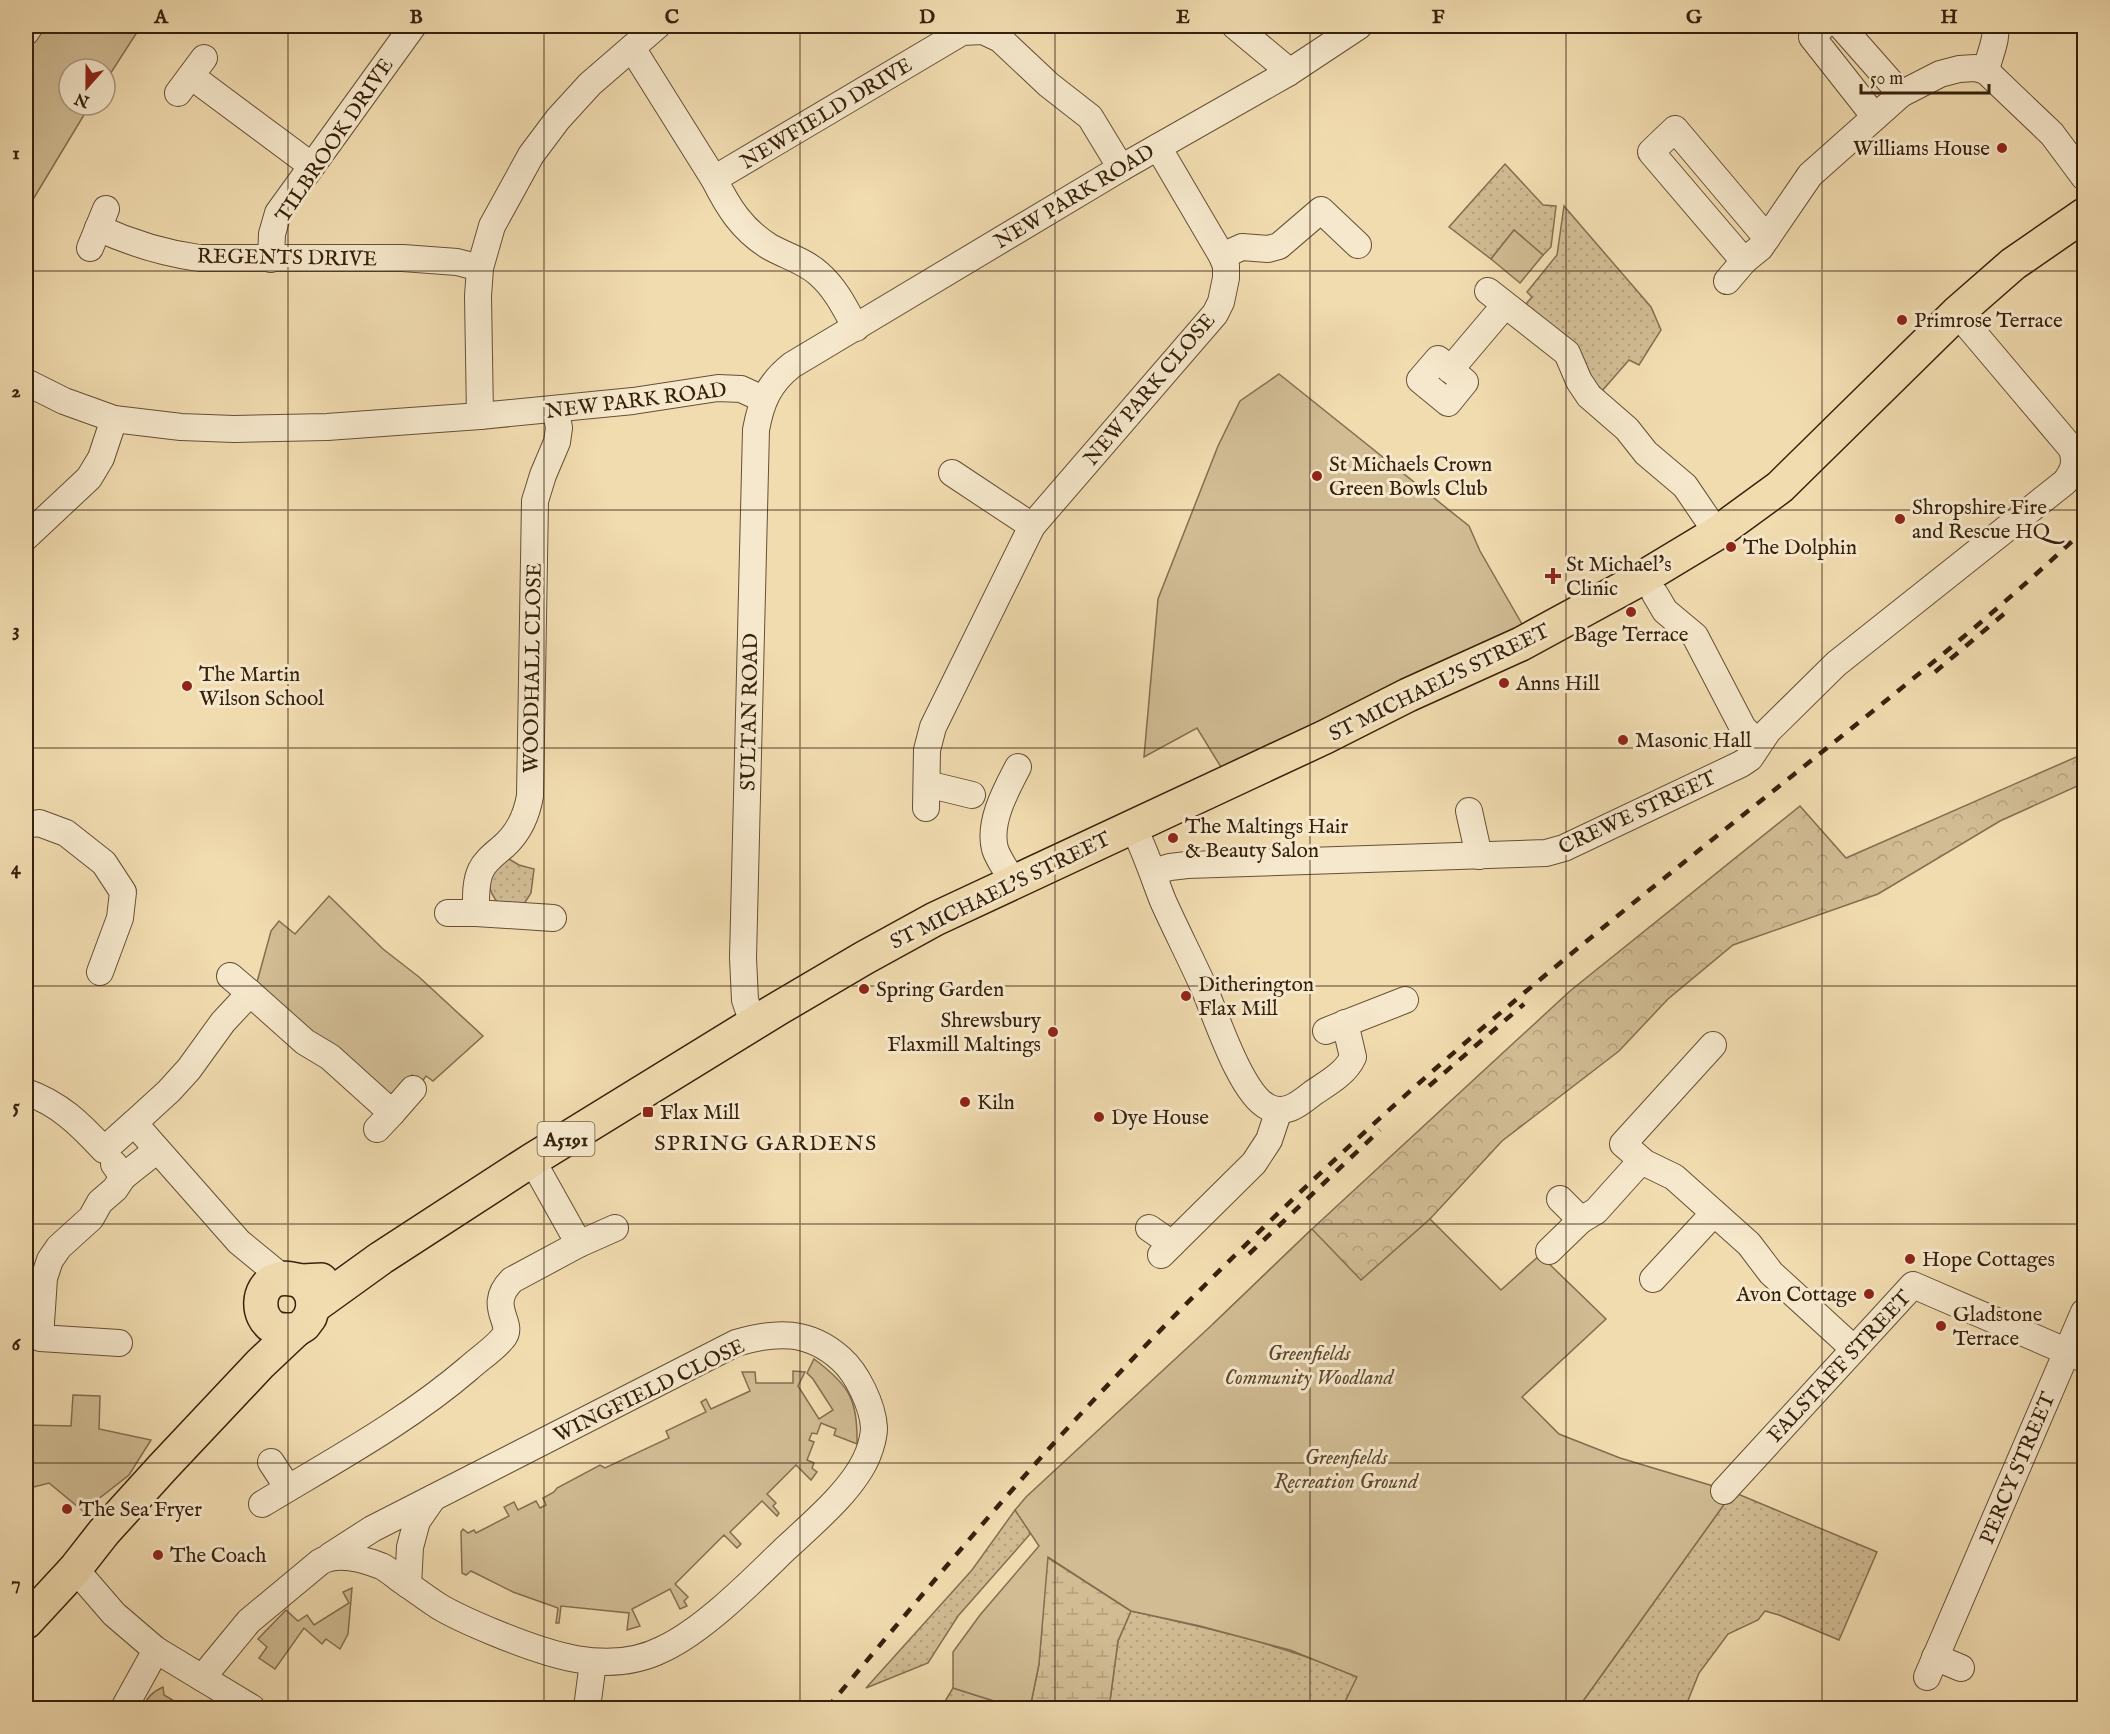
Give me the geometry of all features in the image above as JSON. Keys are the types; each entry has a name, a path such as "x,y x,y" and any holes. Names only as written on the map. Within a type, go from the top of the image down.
{"main road":[{"name":"ST MICHAEL'S STREET","path":"753,1023 935,919 1254,770 1408,695 1521,644 1644,577 1717,533 1780,487 1957,313 2013,264 2085,215"},
{"name":"A5191","path":"26,1622 75,1569 104,1532 148,1483 245,1380 286,1302 381,1258 532,1160 753,1023"}],"street":[{"path":"26,32 30,26"},
{"name":"TILBROOK DRIVE","path":"271,259 272,234 278,213 413,26"},
{"path":"480,416 477,317 480,268 492,226 531,155 558,119 590,84 657,26"},
{"path":"1235,26 1283,66 1288,73"},
{"name":"NEW PARK ROAD","path":"26,382 64,401 114,419 182,427 234,429 327,428 556,410 718,388 741,389 763,399 776,380 792,365 1121,168 1288,73 1359,26"},
{"path":"1823,26 1812,37 1875,117"},
{"path":"1841,26 1901,94"},
{"path":"1986,71 1995,42 1994,26"},
{"name":"NEWFIELD DRIVE","path":"714,179 962,32 973,30 993,34 1000,39 1049,85 1090,117 1121,168"},
{"path":"632,48 714,179 731,212 748,231 770,247 818,273 838,295 856,328"},
{"path":"1726,281 1744,261 1760,248 1810,175 1901,94 1940,74 1959,69 1975,68 1986,71 2052,134 2085,177"},
{"path":"191,76 312,166"},
{"path":"1744,261 1651,152 1675,129 1767,238"},
{"name":"NEW PARK CLOSE","path":"972,795 927,796 927,750 933,727 1032,525 1215,314 1221,302 1226,278 1226,266 1222,256 1158,147"},
{"path":"1222,256 1242,247 1268,249 1279,246 1321,210 1358,245"},
{"name":"REGENTS DRIVE","path":"98,228 169,254 199,258 403,258 457,262 480,268"},
{"path":"1450,370 1497,298 1567,353 1579,381 1589,396 1627,429 1646,453 1685,486 1717,533"},
{"name":"CREWE STREET","path":"1153,872 1187,865 1545,853 1564,848 1750,758 1758,743 1797,700 1836,664 2065,482 2071,473 2075,462 2072,449 1957,313"},
{"name":"SULTAN ROAD","path":"753,1023 745,1000 743,958 756,430 763,399"},
{"name":"WOODHALL CLOSE","path":"476,913 480,871 519,828 527,813 530,796 535,501 557,442 559,428 556,410"},
{"path":"26,537 89,478 101,458 114,419"},
{"path":"952,472 1032,525"},
{"path":"1655,594 1665,610 1695,636 1743,728 1758,743"},
{"path":"1014,883 998,856 994,837 1002,801 1018,767"},
{"path":"1469,812 1479,856"},
{"path":"26,825 39,823 66,832 104,863 123,892 120,918 100,972"},
{"path":"1132,825 1236,1065 1261,1102 1268,1107 1287,1110 1297,1105 1350,1064 1353,1057 1336,1027 1405,1000"},
{"path":"448,913 553,918"},
{"path":"230,976 304,1042 330,1057 384,1121 413,1089"},
{"path":"104,1150 169,1091 189,1069 223,1022 250,993"},
{"path":"1713,1045 1623,1144 1641,1161 1674,1177 1756,1251 1771,1273 1854,1349"},
{"path":"26,1092 64,1111 79,1123 104,1150 123,1177"},
{"path":"1149,1228 1167,1249 1258,1158 1269,1140 1279,1110"},
{"path":"134,1123 239,1242 286,1302"},
{"path":"119,1343 33,1337 44,1278 50,1260 60,1247 91,1218 100,1202 116,1189 123,1177 157,1150"},
{"path":"532,1160 579,1244"},
{"path":"1549,1251 1581,1220 1596,1210 1641,1161"},
{"path":"1560,1199 1581,1220"},
{"path":"1651,1278 1714,1213"},
{"path":"262,1504 388,1429 417,1409 492,1348 504,1337 507,1327 501,1313 500,1298 506,1286 522,1273 615,1228"},
{"name":"FALSTAFF STREET","path":"1724,1491 1913,1285 2076,1355"},
{"name":"PERCY STREET","path":"1961,1668 1931,1667 1964,1590 2076,1355 2085,1312"},
{"name":"WINGFIELD CLOSE","path":"202,1678 249,1621 320,1562 372,1528 736,1343 759,1336 780,1334 802,1337 827,1347 844,1362 859,1381 874,1428 868,1454 853,1479 835,1501 764,1570 698,1627 663,1650 630,1660 593,1662 560,1656 525,1645 443,1609 383,1567 358,1559 330,1556"},
{"path":"271,1462 288,1488"},
{"name":"WINGFIELD CLOSE","path":"408,1585 410,1547 417,1521 433,1498"},
{"path":"75,1569 114,1614 156,1650 252,1708"},
{"path":"124,1708 156,1650"},
{"path":"587,1708 593,1662"}],"green space":[{"path":"38,26 141,26 117,63 117,57 57,57 57,117 83,117 26,211 26,42"},
{"path":"1505,164 1543,205 1556,206 1551,247 1543,255 1514,230 1491,259 1449,227"},
{"path":"1564,206 1651,307 1661,330 1639,365 1629,360 1601,392 1525,305 1532,297 1527,292 1557,255"},
{"path":"1514,230 1543,255 1520,283 1491,259"},
{"path":"1279,374 1469,526 1480,551 1526,631 1224,772 1197,728 1144,757 1158,599 1218,446 1240,401"},
{"path":"2084,754 2084,783 2000,821 1878,894 1733,945 1668,999 1619,1051 1502,1141 1430,1219 1362,1281 1213,1324 1312,1229 1570,991 1800,806 1846,858"},
{"path":"509,859 519,865 534,869 531,893 524,904 500,905 491,892 489,885 491,873"},
{"path":"329,896 383,949 419,977 483,1036 433,1081 426,1076 421,1083 412,1075 392,1094 386,1093 310,1031 257,982 271,931 279,921 295,934"},
{"name":"Greenfields Recreation Ground","path":"1430,1219 1501,1290 1540,1255 1606,1319 1522,1397 1559,1434 1620,1458 1733,1492 1578,1708 1342,1708 1357,1677 1290,1650 1200,1626 1131,1611 1048,1557 1039,1664 1030,1708 1016,1708 953,1688 953,1652 980,1615 1039,1546 1015,1510 1026,1497 1312,1229 1361,1280"},
{"path":"814,1359 836,1377 849,1394 856,1415 857,1444 834,1435 836,1429 821,1423 817,1434 812,1433 809,1440 814,1442 807,1460 814,1463 812,1468 817,1472 811,1480 796,1465 767,1494 776,1503 773,1506 779,1513 777,1516 762,1501 730,1532 741,1544 737,1548 724,1535 675,1584 688,1597 684,1601 687,1606 680,1609 670,1589 632,1609 640,1626 627,1630 629,1613 561,1606 559,1623 556,1623 558,1608 513,1592 471,1571 466,1575 462,1573 461,1532 463,1529 468,1533 474,1530 476,1533 509,1516 504,1507 514,1502 518,1510 536,1501 540,1508 546,1505 543,1498 557,1488 600,1465 605,1468 669,1438 666,1431 706,1412 701,1402 706,1399 711,1409 750,1391 742,1372 755,1372 756,1383 793,1383 793,1371 805,1372 798,1386 819,1419 833,1410 807,1373"},
{"path":"73,1395 100,1396 99,1429 151,1440 129,1475 83,1511 49,1483 26,1489 26,1425 71,1426"},
{"path":"1733,1492 1877,1552 1839,1640 1765,1611 1758,1620 1728,1634 1699,1673 1685,1708 1578,1708"},
{"path":"1015,1510 1031,1533 958,1616 928,1663 866,1688 972,1570"},
{"path":"1047,1557 1131,1611 1118,1641 1109,1708 1030,1708 1039,1664"},
{"path":"352,1588 348,1634 340,1649 326,1639 322,1644 304,1628 275,1669 259,1658 267,1647 258,1639 286,1610 298,1621 307,1615 314,1625 349,1603 343,1592"},
{"path":"1131,1611 1274,1647 1358,1677 1342,1708 1109,1708 1118,1641"},
{"path":"163,1687 164,1695 186,1708 142,1708 150,1696"},
{"path":"953,1688 1016,1708 941,1708"}],"railway":[{"path":"827,1708 981,1526 1076,1419 1164,1326 1301,1191 1395,1104 1486,1025 1616,917 1941,656 2084,530"},
{"path":"1935,672 2011,608"},
{"path":"1429,1086 1524,1004"},
{"path":"1249,1254 1380,1130"}],"place":[{"name":"Williams House","path":"2002,148"},
{"name":"Primrose Terrace","path":"1902,320"},
{"name":"St Michaels Crown Green Bowls Club","path":"1317,476"},
{"name":"Shropshire Fire and Rescue HQ","path":"1900,519"},
{"name":"The Dolphin","path":"1731,547"},
{"name":"St Michael's Clinic","path":"1553,576"},
{"name":"Bage Terrace","path":"1631,612"},
{"name":"Anns Hill","path":"1504,683"},
{"name":"The Martin Wilson School","path":"187,686"},
{"name":"Masonic Hall","path":"1623,740"},
{"name":"The Maltings Hair & Beauty Salon","path":"1173,838"},
{"name":"Spring Garden","path":"864,989"},
{"name":"Ditherington Flax Mill","path":"1186,996"},
{"name":"Shrewsbury Flaxmill Maltings","path":"1053,1032"},
{"name":"Kiln","path":"965,1102"},
{"name":"Flax Mill","path":"648,1112"},
{"name":"Dye House","path":"1099,1117"},
{"name":"Hope Cottages","path":"1910,1259"},
{"name":"Avon Cottage","path":"1869,1294"},
{"name":"Gladstone Terrace","path":"1941,1326"},
{"name":"The Sea Fryer","path":"67,1509"},
{"name":"The Coach","path":"158,1555"}],"district":[{"name":"SPRING GARDENS","path":"766,1142"}],"park label":[{"name":"Greenfields Community Woodland","path":"1309,1365"}]}
